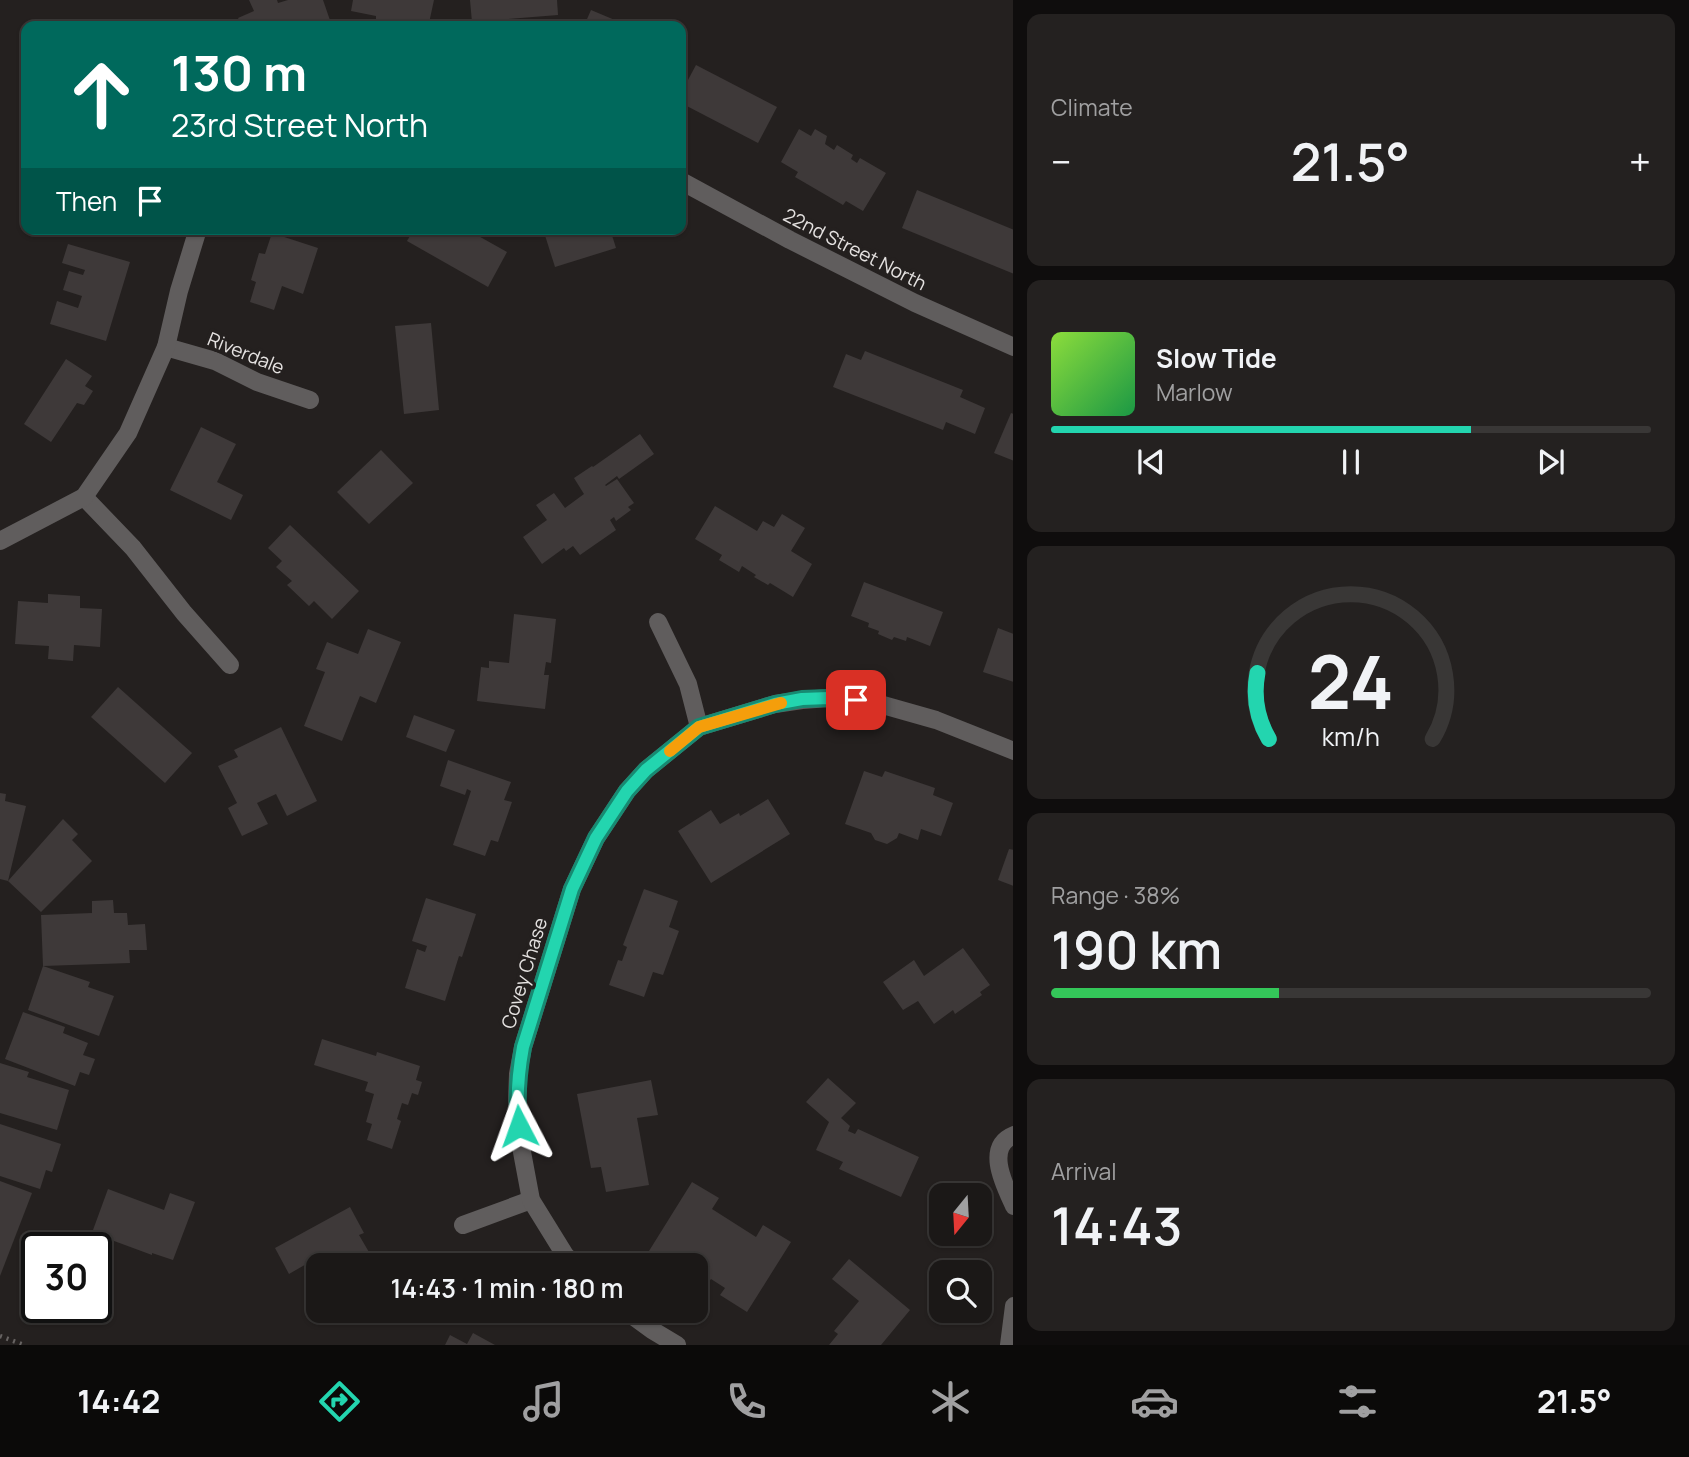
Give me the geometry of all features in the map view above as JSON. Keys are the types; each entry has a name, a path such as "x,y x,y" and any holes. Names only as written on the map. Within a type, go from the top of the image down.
{"street":[{"name":"22nd Street North","path":"686,184 915,303 1013,347"},
{"path":"0,541 84,498 128,433 166,347 196,235"},
{"name":"Riverdale","path":"166,347 215,361 257,382 310,400"},
{"path":"84,498 133,548 184,613 230,665"},
{"path":"658,622 688,684 699,727 775,704 802,699 842,699 883,705 936,720 1013,751"},
{"name":"Covey Chase","path":"564,1253 531,1200 516,1101 523,1047 572,889 596,838 627,791 646,770 699,727"},
{"path":"1013,1135 1000,1144 998,1153 999,1170 1013,1206"},
{"path":"464,1225 531,1200"},
{"path":"1009,1345 1013,1306"},
{"path":"642,1323 677,1345"}],"path":[{"path":"0,1336 24,1345"}],"building":[{"path":"249,0 277,0 278,3 288,0 323,0 330,21 240,21 238,18 254,11"},
{"path":"353,0 434,0 429,21 381,21 376,20 376,16 351,11"},
{"path":"470,0 557,0 558,15 472,21"},
{"path":"591,10 617,21 586,21"},
{"path":"696,65 777,107 758,143 686,106 686,84"},
{"path":"799,129 811,136 815,129 827,136 825,144 834,150 837,145 853,155 851,159 857,163 860,158 886,173 863,211 846,201 843,205 795,177 798,172 781,162"},
{"path":"917,190 1013,230 1013,274 902,228"},
{"path":"271,235 318,248 303,294 282,286 274,310 250,302 256,282 251,280 259,253 265,254"},
{"path":"410,235 477,235 507,252 488,287 407,241"},
{"path":"545,235 612,235 616,248 555,267"},
{"path":"68,244 130,262 106,341 50,324 57,301 78,308 82,296 63,290 69,271 83,275 85,270 62,263"},
{"path":"431,323 439,410 404,414 395,326"},
{"path":"865,351 963,390 960,397 985,408 975,434 946,422 943,430 833,387 846,354 861,360"},
{"path":"66,359 92,376 85,386 93,391 84,405 77,403 51,442 24,424"},
{"path":"1011,413 1013,414 1013,461 994,453"},
{"path":"201,427 236,444 217,482 243,495 231,520 170,490"},
{"path":"640,434 654,454 619,479 617,476 605,485 617,479 634,503 628,507 631,510 616,521 614,517 610,520 616,530 580,555 573,546 566,551 564,548 542,564 523,537 547,520 536,505 554,493 565,508 584,494 574,478"},
{"path":"381,450 413,483 369,524 337,492"},
{"path":"715,506 757,531 763,521 774,527 782,514 805,528 791,551 812,564 793,597 754,577 756,575 742,566 739,572 719,560 722,555 695,539"},
{"path":"290,525 359,591 332,619 314,601 309,606 287,585 292,581 276,567 282,561 268,548"},
{"path":"864,582 943,612 930,646 907,637 906,641 894,637 892,640 868,627 869,623 851,616"},
{"path":"48,594 80,596 80,608 102,609 100,647 74,645 73,661 48,659 49,646 15,644 18,601 48,603"},
{"path":"514,614 556,619 551,663 546,662 544,675 549,675 545,709 477,701 481,667 489,668 489,661 509,663"},
{"path":"998,628 1013,634 1013,682 983,672"},
{"path":"368,629 401,642 376,703 360,696 342,741 304,726 325,672 316,669 327,642 358,654"},
{"path":"118,687 192,753 165,783 91,717"},
{"path":"414,715 455,730 446,752 406,737"},
{"path":"281,727 317,801 287,816 276,794 257,803 268,824 242,836 228,808 237,803 218,766 238,757 234,750"},
{"path":"448,760 511,782 504,800 512,802 498,842 491,840 485,856 453,845 471,791 467,789 465,795 440,786"},
{"path":"864,771 882,777 885,771 935,788 933,795 953,803 941,836 921,829 918,840 899,833 897,838 887,844 875,840 871,833 845,824"},
{"path":"0,793 6,794 5,801 26,806 8,881 0,879"},
{"path":"768,799 790,834 711,883 678,831 711,810 720,824 739,813 740,816"},
{"path":"63,819 78,834 72,840 92,861 41,912 8,881"},
{"path":"1009,849 1013,850 1013,886 998,880"},
{"path":"644,889 678,901 669,927 679,931 663,975 653,972 644,997 609,985 618,960 622,961 627,947 623,945"},
{"path":"426,898 476,914 445,1001 405,988 417,949 425,952 427,946 412,941"},
{"path":"113,900 114,913 127,913 128,925 145,924 147,950 129,950 130,963 43,966 41,915 92,913 92,901"},
{"path":"963,948 990,985 980,992 982,995 955,1014 953,1010 934,1024 918,1001 903,1010 883,982 914,960 924,976"},
{"path":"43,966 90,982 88,987 114,996 99,1036 28,1010"},
{"path":"23,1012 65,1027 63,1033 88,1043 83,1055 95,1059 89,1075 80,1072 75,1086 5,1059"},
{"path":"322,1039 420,1066 416,1080 422,1082 418,1095 412,1093 408,1105 402,1103 397,1119 401,1121 392,1149 367,1140 372,1124 366,1122 374,1094 365,1091 368,1082 314,1065"},
{"path":"0,1063 29,1072 27,1077 69,1090 57,1130 0,1113"},
{"path":"828,1078 856,1103 841,1118 850,1126 848,1131 855,1134 858,1129 919,1157 901,1197 839,1169 843,1162 816,1150 829,1122 806,1102"},
{"path":"651,1080 658,1115 637,1118 649,1185 606,1192 601,1167 591,1168 577,1094"},
{"path":"0,1124 61,1144 52,1172 46,1170 40,1189 0,1176"},
{"path":"0,1181 32,1193 0,1276"},
{"path":"692,1182 719,1198 712,1209 756,1237 763,1225 791,1242 747,1312 720,1295 725,1288 711,1279 708,1284 708,1253 649,1251"},
{"path":"108,1189 164,1210 170,1193 195,1202 173,1260 112,1240 112,1232 93,1230"},
{"path":"350,1207 364,1233 359,1235 370,1253 306,1253 306,1264 289,1274 275,1248"},
{"path":"849,1259 910,1310 881,1345 829,1345 838,1334 834,1331 859,1301 832,1279"},
{"path":"473,1333 495,1345 445,1345 450,1335 467,1344"}],"slow traffic":[{"path":"670,751 699,727 781,703"}],"route":[{"path":"519,1126 516,1101 523,1047 572,889 596,838 627,791 646,770 699,727 775,704 802,699 856,700"}]}
